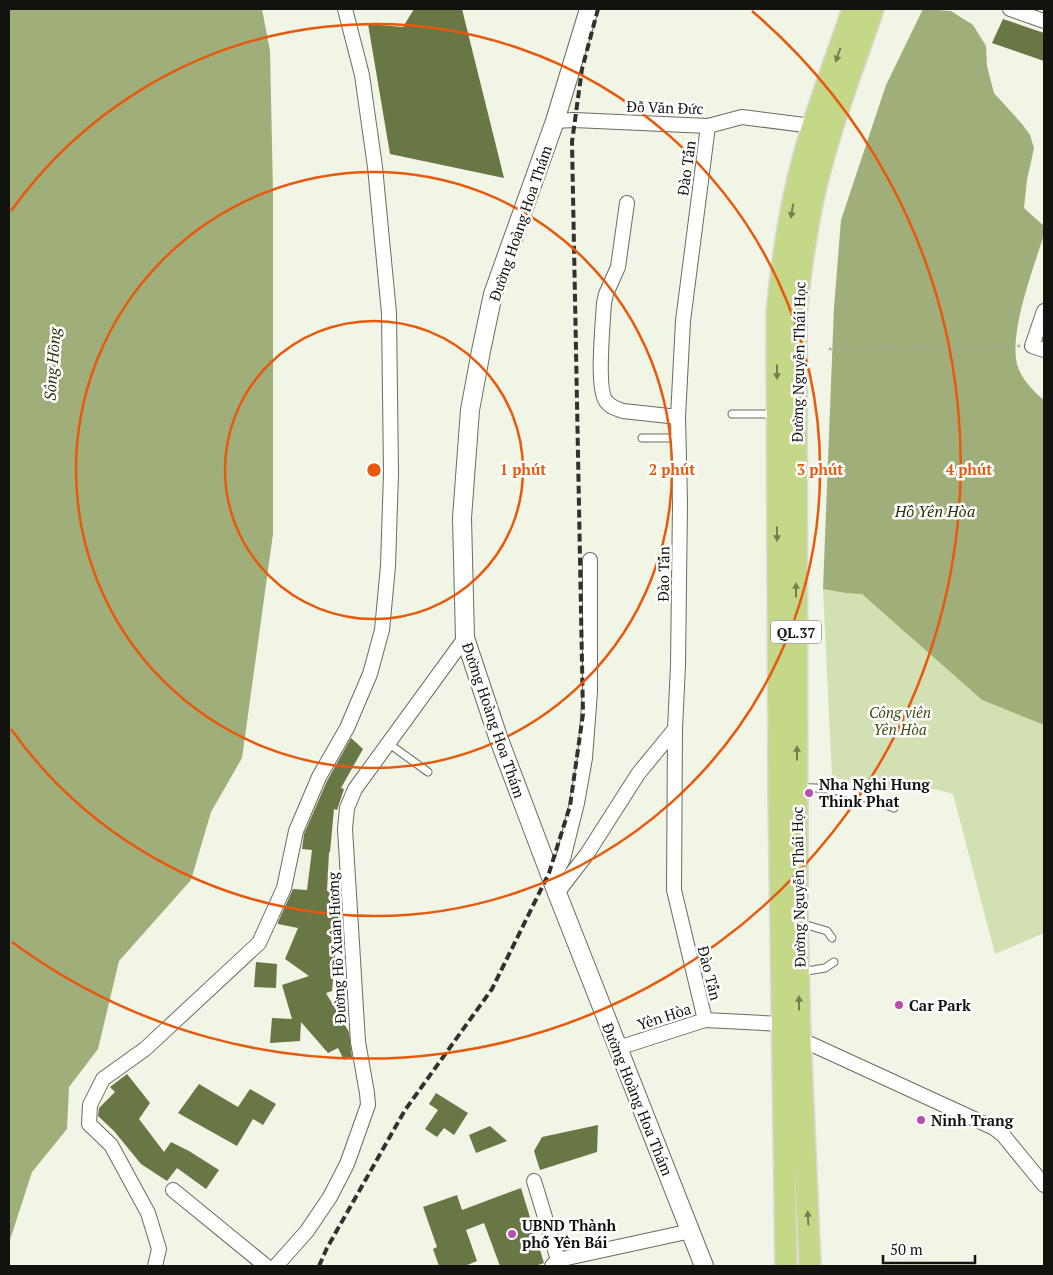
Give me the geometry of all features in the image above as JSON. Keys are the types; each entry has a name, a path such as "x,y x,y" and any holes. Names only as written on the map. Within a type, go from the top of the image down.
{"main road":[{"name":"Đường Nguyễn Thái Học","path":"786,1266 781,1024 788,789 796,313 801,263 814,198 823,127 853,9"},
{"name":"Đường Nguyễn Thái Học","path":"810,1266 797,922 788,789 777,414 777,313 783,261 795,192 872,9"}],"street":[{"path":"155,1266 159,1249 148,1213 111,1145 89,1124 90,1105 103,1079 145,1048 259,943 284,888 296,831 319,777 347,728 370,674 382,630 388,566 391,473 389,313 375,167 362,75 345,9"},
{"name":"Đường Hoàng Hoa Thám","path":"589,9 555,121 493,294 470,410 462,518 465,638 498,737 555,887 704,1266"},
{"path":"1010,9 1044,21"},
{"name":"Đỗ Văn Đức","path":"555,121 584,120 708,126 742,117 823,127"},
{"name":"Đào Tấn","path":"705,1020 674,890 675,729 679,627 680,503 678,417 683,321 708,126"},
{"path":"627,203 618,267 604,303 601,388 606,401 623,411 678,417"},
{"path":"1038,348 1044,311"},
{"path":"555,887 577,802 585,758 590,692 590,560"},
{"name":"Đường Hồ Xuân Hương","path":"276,1266 306,1231 330,1197 347,1164 366,1111 367,1093 358,1042 345,819 350,799 355,789 465,638"},
{"path":"555,887 587,854 638,774 675,729"},
{"name":"Yên Hòa","path":"618,1048 705,1020 781,1024"},
{"path":"800,1039 994,1128 1003,1135 1044,1185"},
{"path":"534,1181 555,1263 691,1231"},
{"path":"173,1190 266,1266"}],"lane":[{"path":"732,414 777,414"},
{"path":"642,438 679,438"},
{"path":"388,743 428,772"},
{"path":"788,789 817,787 881,802 894,808"},
{"path":"797,922 827,931 832,938"},
{"path":"799,972 825,968 834,962"}],"path":[{"path":"829,349 1038,348"}],"green space":[{"name":"Công viên Yên Hòa","path":"823,589 862,593 982,700 1044,725 1044,933 995,954 953,794 935,789 888,791 832,777"}],"water":[{"name":"Sông Hồng","path":"9,9 262,9 270,51 273,192 273,534 242,758 211,812 191,880 119,961 98,1049 69,1087 67,1129 32,1172 9,1243"},
{"name":"Hồ Yên Hòa","path":"923,9 951,11 973,25 986,46 987,66 994,93 1030,135 1034,148 1027,180 1024,208 1044,226 1044,234 1019,317 1015,350 1021,375 1044,400 1044,725 982,700 862,594 823,589 834,307 841,220 886,85"}],"building":[{"path":"414,9 462,9 504,178 390,154 368,24 403,27"},
{"path":"1003,19 1044,33 1044,61 992,43"},
{"path":"351,738 363,749 341,788 344,789 337,810 334,809 327,891 339,892 340,935 337,934 332,991 326,993 349,1032 352,1057 344,1060 338,1048 328,1053 301,1022 300,1041 270,1043 272,1018 292,1019 282,985 309,976 285,959 298,928 278,924 278,922 293,889 307,890 312,850 302,849 304,834 327,781"},
{"path":"256,962 277,964 276,988 254,987"},
{"path":"127,1074 150,1103 139,1119 164,1152 171,1142 219,1170 206,1189 177,1168 167,1181 141,1164 114,1131 98,1116 99,1108 115,1092 110,1087"},
{"path":"199,1084 238,1107 250,1089 276,1104 263,1125 253,1119 237,1146 178,1113"},
{"path":"436,1093 468,1113 454,1135 444,1128 437,1137 425,1129 438,1110 429,1104"},
{"path":"598,1125 597,1152 540,1170 534,1151 542,1137"},
{"path":"490,1126 507,1141 476,1153 469,1135"},
{"path":"521,1188 544,1263 535,1266 500,1266 484,1223 466,1230 477,1261 465,1266 439,1266 433,1249 437,1247 423,1207 457,1195 462,1210"}],"railway":[{"path":"319,1266 327,1248 405,1110 492,989 549,873 570,806 583,714 572,142 582,69 598,9"}],"place":[{"name":"Nha Nghi Hung Think Phat","path":"809,793"},
{"name":"Car Park","path":"899,1005"},
{"name":"Ninh Trang","path":"921,1120"},
{"name":"UBND Thành phố Yên Bái","path":"512,1234"}]}
